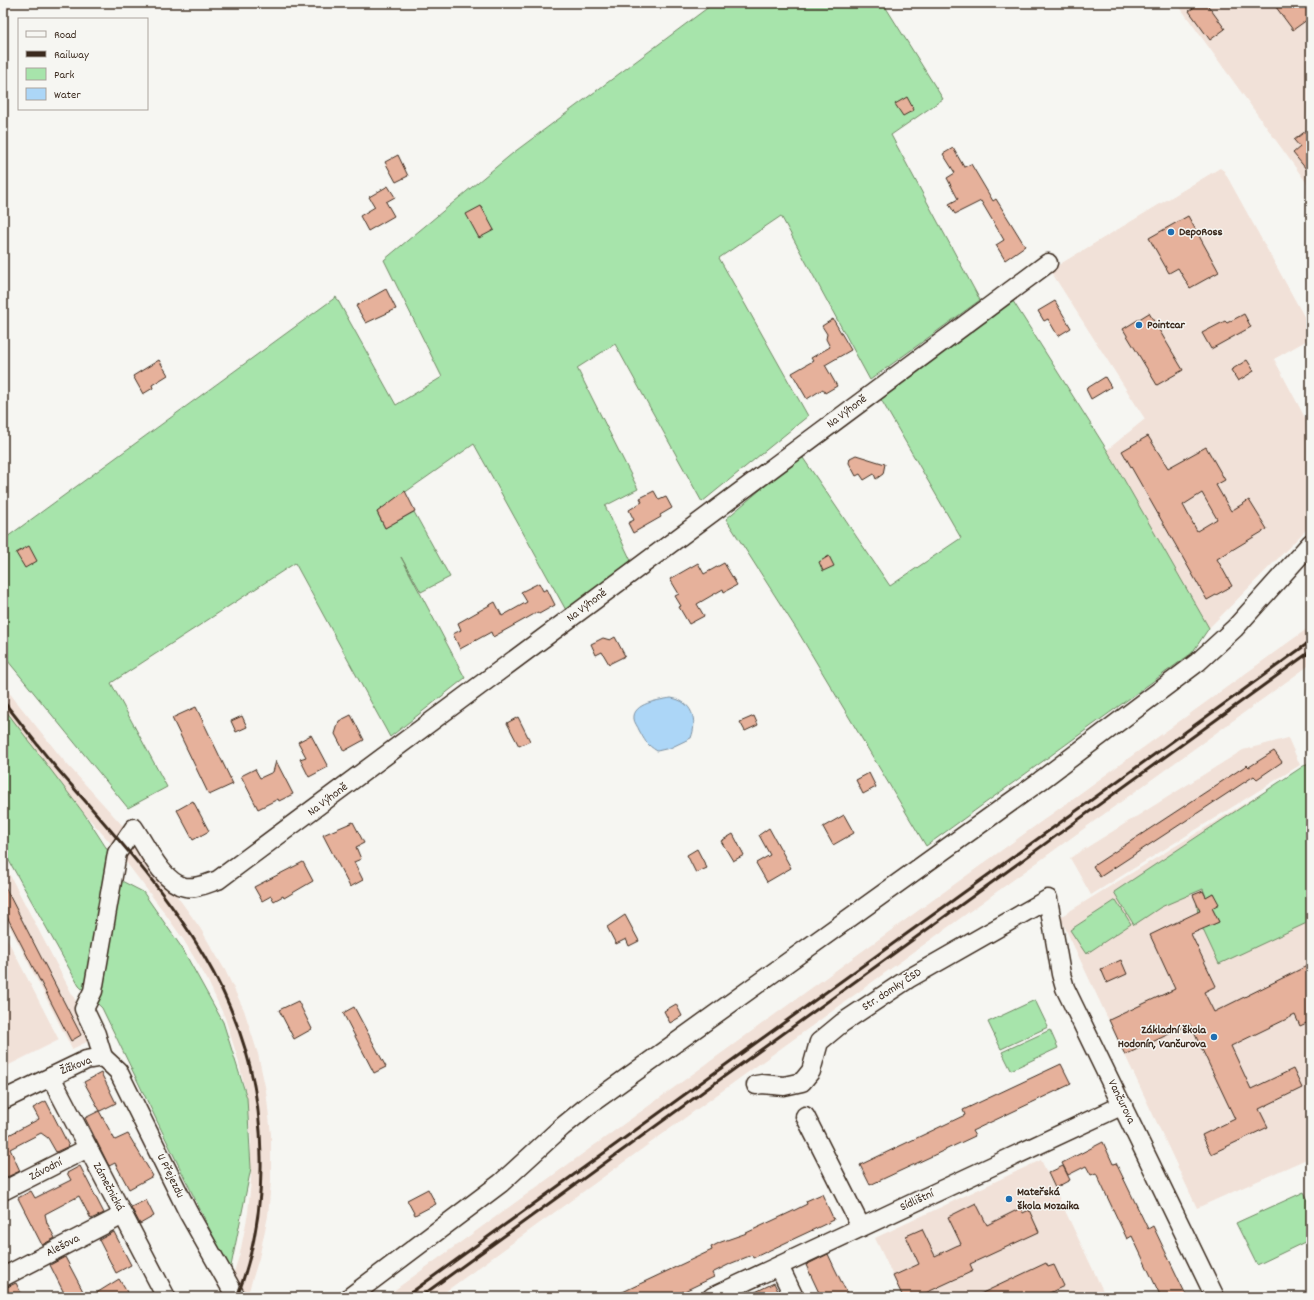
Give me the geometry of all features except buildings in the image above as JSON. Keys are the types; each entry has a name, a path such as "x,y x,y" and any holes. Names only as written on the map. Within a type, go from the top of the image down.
{"street":[{"name":"Na Výhoně","path":"84,1009 92,991 117,853 134,828 165,875 174,883 186,887 201,886 218,880 1048,263"},
{"path":"350,1297 501,1183 562,1127 589,1105 1040,781 1198,662 1235,628 1311,543"},
{"name":"Str. domky ČSD","path":"756,1085 762,1084 784,1086 802,1082 811,1070 819,1042 836,1028 908,979 1048,899"},
{"name":"Vančurova","path":"1048,899 1061,974 1065,988 1216,1297"},
{"name":"Žižkova","path":"3,1100 86,1060 103,1057 96,1034 84,1009"},
{"name":"U Přejezdu","path":"103,1057 118,1071 188,1212 236,1297"},
{"name":"Zámečnická","path":"51,1076 166,1297"},
{"name":"Sídlištní","path":"712,1297 1123,1105"},
{"path":"805,1116 861,1228"},
{"name":"Závodní","path":"3,1192 88,1148"},
{"name":"Alešova","path":"3,1277 123,1215"},
{"path":"779,1266 794,1297"}],"shaded area":[{"path":"1183,3 1311,3 1311,189 1179,6"},
{"path":"1220,168 1224,171 1311,329 1311,338 1274,359 1311,429 1311,525 1209,628 1107,450 1145,419 1050,270"},
{"path":"1311,626 1311,664 438,1297 385,1297"},
{"path":"3,685 65,762 132,836 177,896 200,928 225,970 244,1010 258,1054 266,1091 271,1134 271,1181 268,1216 259,1258 247,1297 226,1297 240,1253 248,1213 251,1180 251,1135 246,1094 238,1059 225,1018 207,979 183,939 161,908 116,849 50,775 3,717"},
{"path":"1288,738 1300,765 1091,895 1070,858 1243,750"},
{"name":"Základní škola Hodonín, Vančurova","path":"1311,763 1311,1157 1197,1208 1060,917"},
{"path":"3,862 95,1038 72,1049 3,913"},
{"path":"3,931 59,1040 3,1068"},
{"name":"Mateřská škola Mozaika","path":"1041,1160 1106,1297 903,1297 875,1238"}],"green space":[{"path":"714,3 883,3 943,99 891,135 980,300 870,380 781,216 719,258 808,416 702,502 615,344 577,368 638,489 605,506 633,565 567,612 474,444 377,512 385,528 414,512 450,577 421,592 401,557 465,678 390,737 295,563 111,683 167,787 128,808 3,655 3,540 336,297 396,405 442,377 384,260 513,153"},
{"path":"1011,298 1107,450 1209,628 1192,653 926,846 797,630 726,519 801,455 890,586 961,538 879,396"},
{"path":"3,707 85,815 107,849 116,878 143,892 182,948 223,1022 247,1098 251,1168 230,1271 102,1008 79,986 3,850"},
{"path":"1311,761 1311,921 1219,964 1198,919 1197,904 1207,927 1219,922 1212,908 1218,904 1213,893 1206,897 1203,889 1161,907 1134,925 1114,892"},
{"path":"1116,900 1131,924 1086,954 1070,930"},
{"path":"1035,1000 1048,1027 1001,1049 988,1022"},
{"path":"1050,1030 1058,1048 1011,1070 1002,1052"},
{"path":"1304,1192 1311,1206 1311,1239 1257,1265 1236,1223"}],"water":[{"path":"671,698 684,703 692,712 694,725 693,731 691,738 670,748 657,751 648,744 643,737 635,722 635,714 637,709 648,703"}],"railway":[{"path":"405,1297 1311,641"},
{"path":"420,1297 1311,651"},
{"path":"3,701 52,762 133,857 167,901 198,946 224,993 243,1043 256,1098 261,1157 260,1193 256,1228 248,1263 237,1297"}],"place":[{"name":"DepoRoss","path":"1171,232"},
{"name":"Pointcar","path":"1139,325"},
{"name":"Základní škola Hodonín, Vančurova","path":"1214,1037"},
{"name":"Mateřská škola Mozaika","path":"1009,1199"}]}
